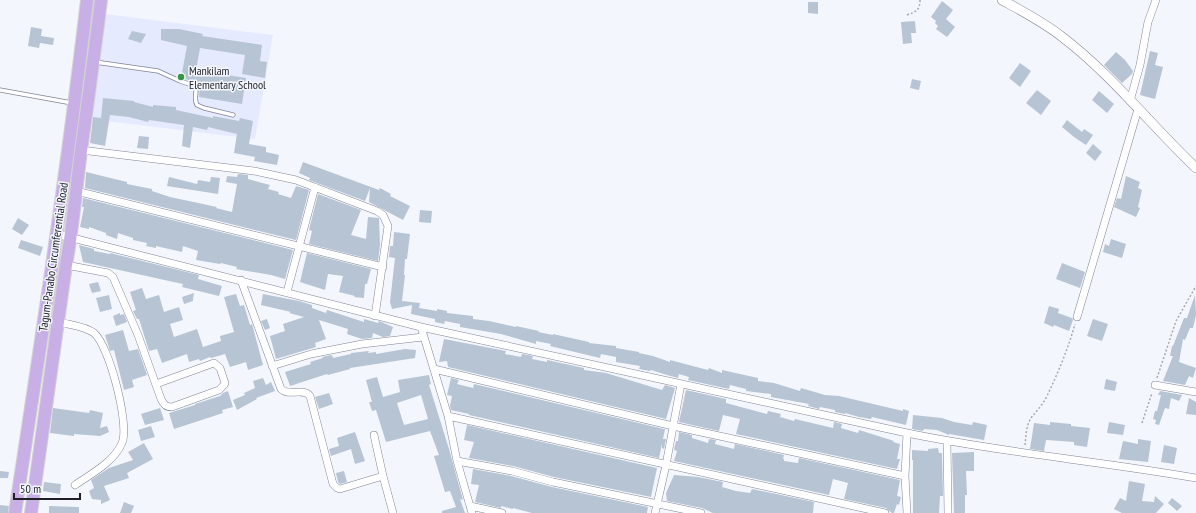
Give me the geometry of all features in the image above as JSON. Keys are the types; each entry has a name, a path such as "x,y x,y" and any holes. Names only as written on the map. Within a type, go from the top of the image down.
{"highway":[{"name":"Tagum-Panabo Circumferential Road","path":"15,513 57,234 75,104 87,0"},
{"name":"Tagum-Panabo Circumferential Road","path":"31,513 71,238 81,150 94,62 100,0"}],"street":[{"path":"1002,0 1039,21 1061,36 1090,61 1196,168"},
{"path":"1130,101 1140,64 1148,22 1156,0"},
{"path":"1077,316 1138,109"},
{"path":"81,150 254,170 282,176 377,211 383,215 388,226 375,316"},
{"path":"287,292 315,187"},
{"path":"76,191 383,267"},
{"path":"57,234 421,327 907,434 947,442 1095,462 1196,478"},
{"path":"66,265 108,273 113,277 138,335 163,404 169,407 219,390 225,383 220,368 214,363 156,384"},
{"path":"241,280 281,389 284,391 305,392 310,396 331,480 335,487 340,489 383,476"},
{"path":"59,322 86,329 97,336 110,364 124,420 125,432 123,442 116,453 104,465 75,485"},
{"path":"421,327 448,416 457,461 471,509 502,513"},
{"path":"272,366 311,354 362,344 423,337"},
{"path":"434,370 672,426 906,476"},
{"path":"655,513 666,465 672,426 681,384"},
{"path":"1155,385 1196,392"},
{"path":"448,416 885,513"},
{"path":"907,434 907,513"},
{"path":"374,435 393,513"},
{"path":"947,442 948,513"},
{"path":"457,461 512,471 701,513"}],"lane":[{"path":"94,62 163,72 180,81 195,86 195,98 197,105 233,115"},
{"path":"0,90 75,104"}],"path":[{"path":"907,15 917,11 920,6 920,0"},
{"path":"1142,423 1176,321 1196,286"},
{"path":"1024,453 1028,426 1031,419 1041,407 1065,356 1077,316"}],"shaded area":[{"name":"Mankilam Elementary School","path":"105,14 273,35 255,139 89,119"}],"building":[{"path":"942,1 953,10 946,19 955,27 947,37 936,29 938,26 935,23 936,21 931,17"},
{"path":"808,2 818,2 818,14 808,13"},
{"path":"915,21 916,33 911,33 912,43 903,44 901,22"},
{"path":"31,27 42,29 41,36 54,38 53,45 40,43 39,48 28,46"},
{"path":"161,29 179,29 203,34 202,36 262,45 260,61 267,62 265,78 242,74 245,55 200,48 196,70 246,78 242,104 199,97 200,83 181,78 187,46 161,40"},
{"path":"132,31 146,34 141,43 128,39"},
{"path":"1150,51 1158,53 1155,65 1163,67 1155,99 1140,95"},
{"path":"1116,52 1125,60 1133,71 1132,74 1122,83 1104,65"},
{"path":"1020,63 1031,71 1020,87 1009,78"},
{"path":"912,79 921,81 919,90 910,88"},
{"path":"1037,90 1051,101 1041,115 1026,103"},
{"path":"1099,91 1114,104 1107,113 1092,100"},
{"path":"103,98 134,101 153,107 153,105 176,107 176,110 213,118 213,116 239,121 240,118 253,121 249,144 266,147 266,152 279,155 277,165 254,161 255,157 234,153 237,134 208,127 207,130 193,127 190,148 182,146 184,125 149,120 148,122 129,117 110,115 105,146 90,143 93,117 101,118"},
{"path":"1067,120 1082,132 1084,129 1093,135 1086,145 1062,127"},
{"path":"139,136 149,137 148,149 137,148"},
{"path":"1093,144 1102,152 1095,161 1086,153"},
{"path":"303,162 379,190 380,188 391,194 390,196 410,206 403,220 369,202 370,188 365,201 309,180 310,178 299,173"},
{"path":"86,172 127,182 127,184 152,189 152,191 170,197 217,207 216,208 232,212 237,184 226,182 227,176 237,177 238,174 248,175 248,179 270,185 268,189 279,192 278,194 291,198 296,186 309,190 296,240 85,188"},
{"path":"1126,176 1140,182 1138,188 1142,190 1138,207 1140,208 1136,217 1114,207 1117,198 1121,199"},
{"path":"169,177 197,184 198,180 210,182 211,177 220,178 218,194 167,186"},
{"path":"318,194 361,210 351,235 366,239 368,217 379,218 380,245 378,261 309,244 312,231 309,230"},
{"path":"83,198 293,250 285,279 236,269 237,267 221,263 196,260 198,251 183,246 182,252 156,246 156,248 146,246 147,243 133,240 133,238 118,233 117,239 89,227 89,229 80,227 84,207 82,207"},
{"path":"420,210 432,211 431,223 419,222"},
{"path":"18,218 29,225 22,235 12,229"},
{"path":"394,232 410,234 407,259 405,259 402,301 420,303 419,308 437,311 437,309 447,311 447,313 473,316 473,319 516,326 589,343 616,346 616,348 639,352 670,362 670,360 708,370 709,368 722,373 722,370 758,378 758,381 774,383 800,391 801,388 825,395 839,396 903,411 903,409 909,411 906,425 872,417 871,419 835,412 835,410 820,407 819,409 808,406 809,404 771,397 771,394 746,391 746,389 730,385 729,389 688,380 689,377 679,374 678,378 651,370 639,369 640,366 616,362 616,357 601,354 600,358 550,346 551,344 536,341 536,344 501,334 460,327 460,324 445,321 444,324 435,322 435,319 411,314 412,305 392,309 390,302 395,258 389,257 390,246 393,246"},
{"path":"1111,239 1126,244 1122,258 1103,252 1105,244 1109,246"},
{"path":"21,240 43,247 40,256 18,248"},
{"path":"79,245 94,249 94,251 110,253 199,275 198,279 222,286 219,296 182,287 183,284 83,262"},
{"path":"307,253 371,269 367,284 365,284 364,298 354,297 355,296 339,292 343,276 328,274 325,290 300,282"},
{"path":"1062,263 1085,272 1080,288 1056,279"},
{"path":"98,282 101,291 92,293 89,284"},
{"path":"142,288 146,299 159,295 164,312 179,307 183,320 170,324 174,337 197,329 203,347 221,341 220,336 234,332 224,297 236,294 240,306 244,305 250,325 252,324 263,365 248,370 246,362 230,367 225,354 200,361 199,359 189,362 187,354 162,363 157,349 149,351 139,319 137,319 133,311 136,310 130,292"},
{"path":"194,293 193,301 184,304 182,297"},
{"path":"263,294 299,301 312,305 312,308 326,313 327,310 364,322 364,319 378,323 379,321 393,327 390,336 383,337 373,333 372,338 362,339 347,334 348,329 319,320 326,339 315,343 316,347 276,359 270,336 285,331 283,324 304,317 289,313 291,312 261,305"},
{"path":"109,295 112,309 100,312 96,298"},
{"path":"1195,295 1196,315 1193,328 1190,328 1185,340 1183,339 1179,362 1196,368 1193,378 1189,376 1185,385 1163,381 1173,356 1170,356 1172,346 1184,318 1187,318"},
{"path":"1049,306 1059,309 1058,313 1072,318 1073,320 1069,331 1044,323"},
{"path":"120,313 120,315 124,314 127,322 116,326 113,316"},
{"path":"267,319 270,328 265,330 261,321"},
{"path":"1093,319 1108,324 1102,341 1087,336"},
{"path":"123,330 129,351 138,349 147,375 132,380 134,387 124,390 114,350 110,351 105,335"},
{"path":"444,339 506,351 505,354 521,357 522,354 533,356 532,359 547,362 547,360 584,368 584,370 606,373 662,390 665,385 675,388 666,419 448,367 447,361 439,362"},
{"path":"405,349 416,350 415,358 350,368 290,386 285,372 311,364 310,362 323,358 322,357 332,355 333,358 351,353 369,351 368,353 376,352 376,354"},
{"path":"429,375 431,384 429,385 449,449 463,500 460,499 465,513 442,513 442,511 456,507 450,491 445,492 434,456 439,455 430,431 386,442 376,410 372,411 369,402 372,402 366,380 377,377 383,397 400,392 398,380","holes":["421,395 428,419 404,425 397,403"]},
{"path":"263,378 266,385 271,382 275,391 256,398 257,399 237,410 233,400 245,395 244,393 255,388 253,381"},
{"path":"451,378 459,380 457,384 473,388 474,384 665,429 663,439 666,439 664,449 662,448 662,444 659,458 451,410 450,406 452,396 447,395"},
{"path":"1106,379 1117,382 1115,391 1104,389"},
{"path":"686,390 726,399 726,403 767,414 768,411 781,414 780,417 794,421 795,419 833,428 834,422 842,424 841,428 858,433 859,430 894,441 893,442 900,444 897,459 900,459 897,469 736,434 740,419 723,415 719,431 679,422"},
{"path":"228,391 233,407 222,410 223,413 174,429 169,413 220,396"},
{"path":"1160,391 1182,395 1179,401 1171,398 1169,409 1165,408 1159,425 1155,424 1156,420 1153,419 1155,411 1157,411 1161,395 1158,395"},
{"path":"329,393 333,404 319,409 315,397"},
{"path":"1189,398 1196,402 1196,415 1186,414"},
{"path":"53,408 89,413 90,410 103,413 100,428 107,426 109,432 100,436 74,434 74,436 50,433"},
{"path":"160,408 164,420 145,425 141,414"},
{"path":"913,415 942,418 972,425 973,422 987,425 984,440 949,435 937,430 924,429 923,431 912,429"},
{"path":"1050,422 1090,428 1087,447 1074,445 1074,442 1046,440 1044,451 1030,449 1034,423 1050,425"},
{"path":"1109,422 1125,425 1123,435 1107,433"},
{"path":"467,425 657,468 651,497 554,477 513,466 469,458 474,442 464,440"},
{"path":"151,426 155,437 141,441 138,430"},
{"path":"355,432 365,461 355,464 351,449 331,456 329,449 339,446 337,438"},
{"path":"679,432 692,435 692,438 708,443 709,439 716,440 715,444 734,449 735,444 784,455 784,461 798,463 799,458 900,480 897,496 901,497 899,505 897,504 894,513 892,513 886,508 844,499 848,483 833,479 829,495 674,461 677,451 674,450 676,441 678,441"},
{"path":"1138,439 1151,441 1148,462 1119,459 1123,441 1138,444"},
{"path":"144,443 153,459 127,473 129,478 104,486 110,500 101,504 101,500 92,499 89,491 94,488 91,480 109,468 133,460 128,452"},
{"path":"1164,445 1177,448 1174,464 1161,462"},
{"path":"938,448 939,453 942,453 943,496 940,496 939,513 913,513 912,450 928,451 928,449"},
{"path":"974,452 974,471 966,471 967,495 965,495 965,513 954,513 952,453"},
{"path":"473,469 511,476 552,487 648,507 647,513 532,513 513,508 501,506 501,508 475,502 479,485 471,484"},
{"path":"0,471 9,472 8,478 0,478"},
{"path":"344,471 347,482 340,484 336,473"},
{"path":"674,475 698,477 723,482 722,487 736,491 750,493 752,489 814,502 813,513 713,513 702,508 667,501 666,493"},
{"path":"1129,481 1145,484 1142,501 1154,502 1155,496 1164,504 1156,513 1122,513 1114,509 1120,498 1126,501"},
{"path":"44,482 61,484 60,494 43,491"},
{"path":"1172,498 1182,506 1177,511 1168,503"},
{"path":"124,502 134,506 131,513 120,513"},
{"path":"0,505 9,506 8,513 0,513"},
{"path":"49,506 79,507 79,513 49,513"}],"place":[{"name":"Mankilam Elementary School","path":"181,77"}]}
